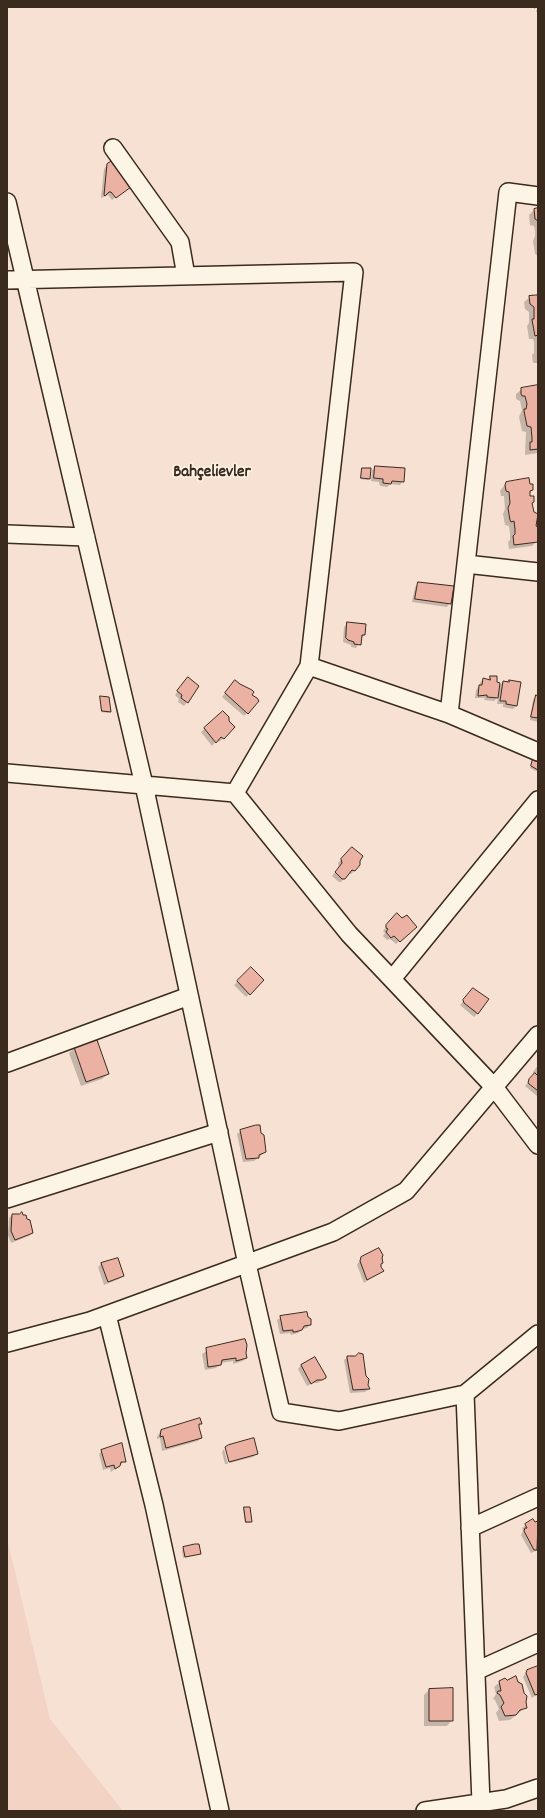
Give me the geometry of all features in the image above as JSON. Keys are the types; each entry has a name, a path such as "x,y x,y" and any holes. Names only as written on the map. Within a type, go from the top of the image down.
{"street":[{"path":"113,148 180,242 186,276"},
{"path":"449,714 508,192 538,196"},
{"path":"7,202 144,785 247,1264 281,1412 339,1421 465,1394 538,1334"},
{"path":"7,280 354,272 309,666 235,793"},
{"path":"7,534 86,537"},
{"path":"466,564 538,572"},
{"path":"309,666 449,714 538,752"},
{"path":"7,773 235,793 349,934 494,1087 538,1145"},
{"path":"392,979 538,800"},
{"path":"7,1063 189,996"},
{"path":"7,1343 90,1321 333,1232 406,1191 538,1035"},
{"path":"7,1199 219,1132"},
{"path":"107,1315 154,1504 220,1811"},
{"path":"465,1394 481,1803"},
{"path":"470,1528 538,1498"},
{"path":"476,1671 538,1643"},
{"path":"425,1811 506,1799 538,1788"}],"path":[{"path":"535,7 538,11"}],"shaded area":[{"path":"7,1538 50,1719 123,1811 7,1811"}],"building":[{"path":"112,161 131,187 116,198 111,192 105,196 104,195 107,164"},
{"path":"538,208 538,221 535,219 534,209"},
{"path":"538,295 538,335 535,336 532,320 534,319 534,307 530,304 529,296"},
{"path":"538,385 538,449 530,450 530,442 532,442 531,427 527,426 524,409 526,409 527,404 525,396 522,396 521,394 521,388"},
{"path":"375,466 405,468 404,482 392,481 391,484 383,483 383,479 374,478"},
{"path":"362,468 371,468 370,479 361,478"},
{"path":"529,478 530,484 533,484 533,490 530,491 530,496 534,496 534,502 532,503 534,512 538,514 536,526 538,527 538,542 514,545 514,521 511,522 510,520 508,508 510,503 509,492 506,491 505,485 506,482"},
{"path":"418,582 454,586 451,604 415,599"},
{"path":"347,622 366,624 365,635 362,635 361,645 354,644 354,642 346,638"},
{"path":"490,676 497,676 497,682 500,683 498,698 487,697 487,695 478,696 479,685 482,685 483,678 490,680"},
{"path":"188,677 199,686 188,703 181,698 182,695 177,691"},
{"path":"235,680 252,690 254,692 252,695 259,701 248,714 225,693"},
{"path":"509,680 521,682 517,706 506,704 506,701 500,701 503,681 509,682"},
{"path":"536,695 538,696 538,718 531,717"},
{"path":"100,696 109,697 111,712 102,711"},
{"path":"223,711 235,727 224,739 221,737 216,743 204,728"},
{"path":"534,755 538,757 538,770 531,766"},
{"path":"352,847 363,856 360,861 360,865 355,871 352,870 345,879 342,879 335,872 342,863 341,859"},
{"path":"397,913 402,918 407,915 417,927 400,942 394,936 391,938 386,932 388,929 386,928 386,925"},
{"path":"251,967 264,980 250,995 237,981"},
{"path":"473,988 489,999 478,1014 464,1003 463,1000"},
{"path":"97,1040 109,1074 86,1082 74,1047"},
{"path":"535,1073 538,1076 538,1091 528,1083 529,1079"},
{"path":"260,1125 261,1133 264,1135 266,1152 259,1155 259,1158 246,1159 240,1130"},
{"path":"22,1212 23,1215 26,1215 27,1219 30,1220 33,1233 15,1240 11,1231 12,1214 19,1214"},
{"path":"379,1248 383,1255 383,1263 381,1264 381,1267 384,1271 367,1280 360,1261 361,1257"},
{"path":"118,1258 124,1276 108,1282 101,1263"},
{"path":"307,1312 308,1317 311,1319 311,1325 304,1326 302,1330 295,1332 293,1332 293,1330 283,1331 280,1316"},
{"path":"245,1339 247,1345 247,1358 236,1361 236,1358 222,1360 221,1365 208,1367 206,1348"},
{"path":"359,1353 363,1354 366,1376 369,1379 368,1385 370,1389 353,1390 347,1356 355,1356"},
{"path":"315,1357 326,1378 317,1380 311,1384 301,1365"},
{"path":"200,1418 202,1424 199,1424 199,1427 202,1438 166,1448 163,1436 160,1437 161,1430"},
{"path":"254,1438 258,1454 229,1462 225,1447"},
{"path":"122,1443 126,1462 121,1462 120,1466 115,1469 114,1465 106,1467 101,1450"},
{"path":"244,1507 250,1507 252,1522 246,1522"},
{"path":"533,1519 535,1522 538,1521 537,1550 534,1550 524,1531 525,1528 527,1528 525,1524"},
{"path":"199,1544 201,1554 185,1557 183,1547"},
{"path":"538,1666 538,1694 535,1695 526,1673 527,1670"},
{"path":"516,1676 518,1682 522,1684 524,1693 527,1696 527,1708 520,1710 516,1715 505,1716 501,1707 504,1703 500,1695 497,1693 498,1691 501,1691 499,1681 505,1678 507,1680"},
{"path":"453,1688 453,1721 429,1721 429,1689"}],"district":[{"name":"Bahçelievler","path":"212,474"}]}
